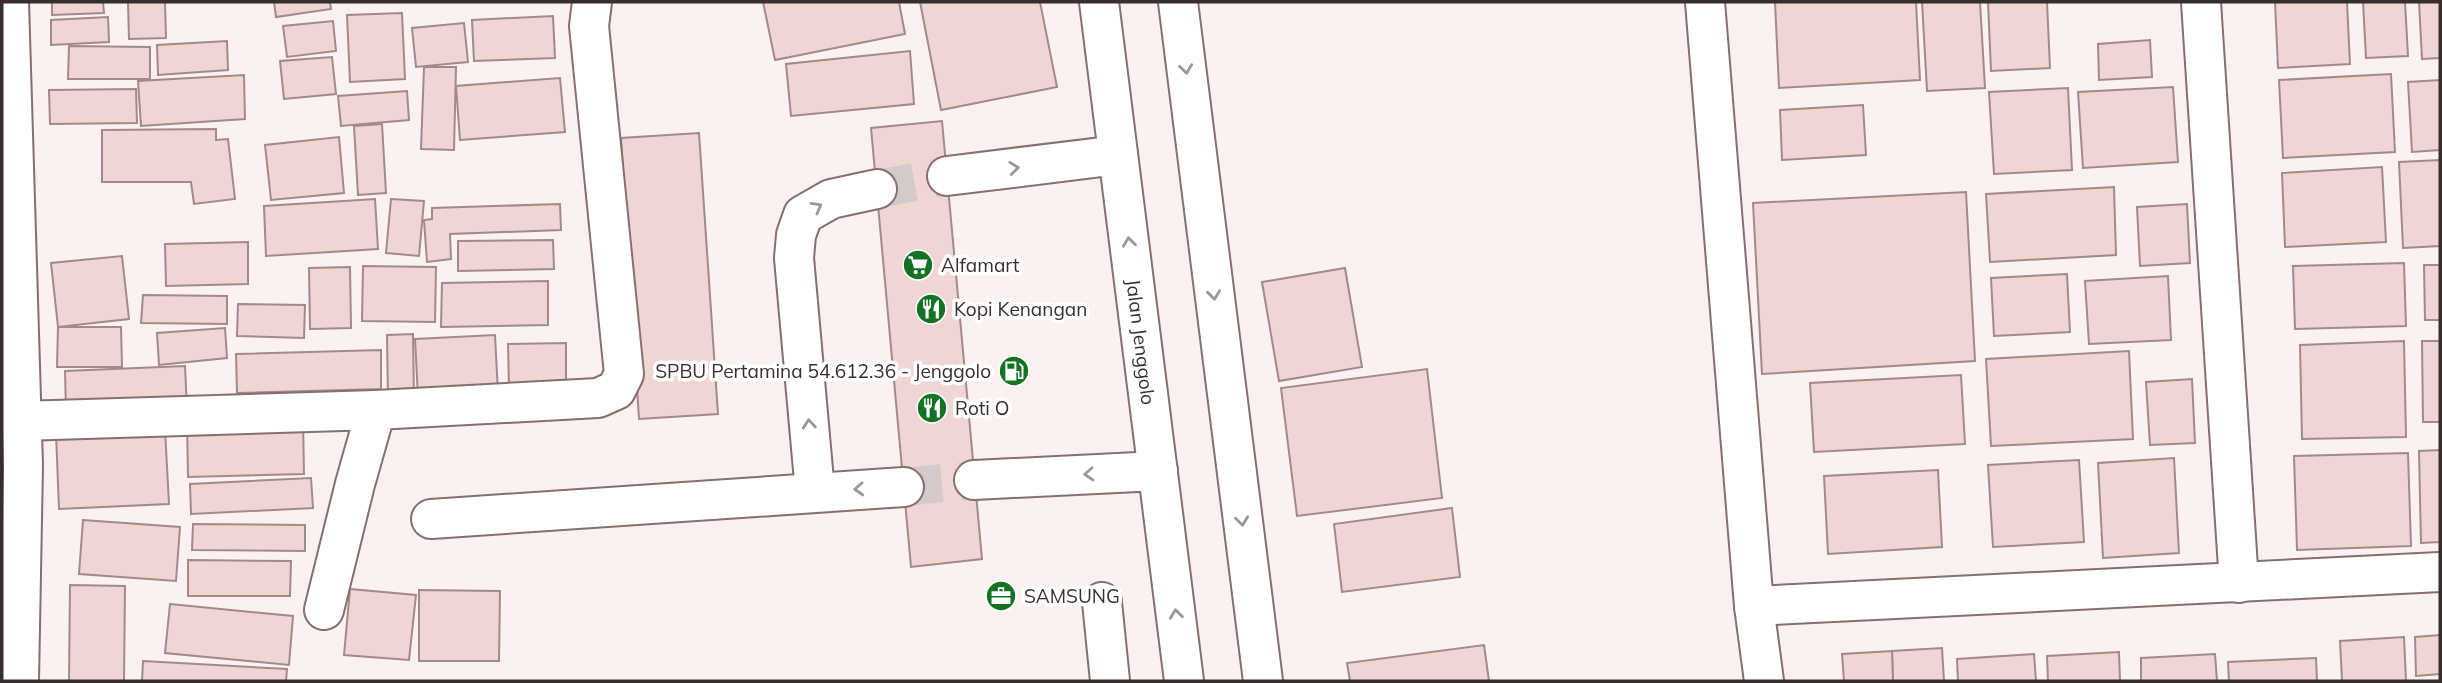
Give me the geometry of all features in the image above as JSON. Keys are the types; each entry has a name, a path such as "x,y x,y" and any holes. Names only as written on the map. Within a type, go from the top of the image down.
{"main road":[{"path":"9,2 23,466 19,681"},
{"path":"21,421 376,410 598,398 616,390 624,374 589,26 592,2"},
{"name":"Jalan Jenggolo","path":"1098,2 1184,681"},
{"path":"1178,2 1262,681"},
{"path":"1705,2 1754,606 1764,681"},
{"path":"2201,2 2239,583"},
{"path":"947,176 1118,155"},
{"path":"815,492 794,258 796,235 803,215 822,204 831,199 877,189"},
{"path":"324,610 376,410"},
{"path":"974,480 1158,471"},
{"path":"431,519 904,486"},
{"path":"1754,606 2440,572"},
{"path":"1102,602 1110,681"}],"building":[{"path":"52,2 103,2 104,13 52,15"},
{"path":"128,2 165,2 166,38 129,39"},
{"path":"274,2 330,2 331,9 276,17"},
{"path":"763,2 899,2 905,34 775,60"},
{"path":"920,2 1040,2 1057,87 941,110"},
{"path":"1775,2 1916,2 1920,80 1779,88"},
{"path":"1922,2 1980,2 1985,88 1927,91"},
{"path":"1988,2 2047,2 2050,68 1991,71"},
{"path":"2275,2 2347,2 2350,64 2278,68"},
{"path":"2363,2 2405,2 2408,56 2366,58"},
{"path":"2419,2 2440,2 2440,58 2422,59"},
{"path":"402,13 405,79 350,82 347,15"},
{"path":"553,16 555,58 474,61 472,20"},
{"path":"108,17 109,42 51,45 51,20"},
{"path":"333,21 336,51 287,57 283,26"},
{"path":"464,23 468,62 416,67 412,28"},
{"path":"2150,40 2152,77 2099,80 2098,44"},
{"path":"227,41 228,70 158,75 157,45"},
{"path":"69,46 150,47 150,79 68,79"},
{"path":"910,51 914,104 791,116 786,64"},
{"path":"332,57 336,94 284,99 280,61"},
{"path":"424,67 456,67 454,150 421,149"},
{"path":"2391,74 2395,152 2283,158 2279,80"},
{"path":"244,75 245,119 141,126 138,81"},
{"path":"560,78 565,132 460,140 456,86"},
{"path":"2440,80 2440,150 2412,152 2408,82"},
{"path":"2173,87 2178,162 2083,168 2078,92"},
{"path":"2068,88 2072,170 1994,174 1989,92"},
{"path":"136,89 137,123 50,124 49,90"},
{"path":"407,91 409,120 341,126 338,96"},
{"path":"1863,105 1866,155 1782,160 1780,110"},
{"path":"942,121 982,559 911,567 871,128"},
{"path":"382,124 386,193 358,195 354,126"},
{"path":"216,129 216,140 228,139 235,199 194,204 191,182 102,182 102,130"},
{"path":"699,133 718,414 639,419 621,138"},
{"path":"339,137 344,193 271,200 265,145"},
{"path":"2440,160 2440,246 2403,248 2399,162"},
{"path":"2382,167 2386,242 2285,247 2282,173"},
{"path":"2114,187 2116,255 1990,262 1986,194"},
{"path":"1966,192 1975,361 1762,374 1753,203"},
{"path":"375,199 378,249 266,256 264,206"},
{"path":"391,199 424,201 419,256 386,253"},
{"path":"560,204 561,230 450,234 451,259 427,262 424,220 432,219 432,208"},
{"path":"2187,204 2190,263 2140,266 2137,207"},
{"path":"553,240 554,269 458,271 458,241"},
{"path":"248,242 248,284 166,286 165,244"},
{"path":"122,256 129,319 58,327 51,263"},
{"path":"2404,263 2406,326 2295,329 2293,266"},
{"path":"2424,265 2440,265 2440,320 2425,320"},
{"path":"363,266 436,267 435,322 362,321"},
{"path":"350,267 351,328 310,329 309,268"},
{"path":"1345,268 1362,367 1279,381 1262,282"},
{"path":"2067,274 2070,332 1994,336 1991,278"},
{"path":"2168,276 2171,340 2089,344 2085,281"},
{"path":"548,281 548,325 441,327 442,283"},
{"path":"143,295 227,296 227,324 141,323"},
{"path":"238,304 305,305 304,338 237,336"},
{"path":"58,327 121,327 122,367 57,367"},
{"path":"225,328 227,358 159,365 157,333"},
{"path":"413,334 414,400 388,401 387,335"},
{"path":"495,335 498,393 418,397 415,339"},
{"path":"2404,341 2406,437 2302,439 2300,345"},
{"path":"2422,341 2440,341 2440,422 2423,422"},
{"path":"566,343 566,386 509,387 508,344"},
{"path":"381,350 381,389 237,393 236,354"},
{"path":"2129,351 2133,439 1991,446 1986,359"},
{"path":"185,366 187,409 66,413 65,371"},
{"path":"1427,369 1442,498 1297,516 1281,388"},
{"path":"1961,375 1965,444 1814,452 1810,383"},
{"path":"2192,379 2195,443 2150,445 2146,382"},
{"path":"303,419 304,474 188,477 187,422"},
{"path":"165,429 169,504 59,509 56,433"},
{"path":"2440,450 2440,542 2421,543 2419,451"},
{"path":"2408,453 2411,546 2297,550 2294,456"},
{"path":"2174,458 2179,553 2103,558 2098,463"},
{"path":"2079,460 2084,542 1993,547 1988,465"},
{"path":"1938,470 1942,547 1828,554 1824,476"},
{"path":"311,478 313,508 191,514 190,484"},
{"path":"1452,508 1460,577 1342,592 1334,524"},
{"path":"83,520 180,527 176,581 79,574"},
{"path":"193,524 305,525 305,551 192,550"},
{"path":"188,560 291,561 290,596 188,596"},
{"path":"70,585 125,586 124,681 69,681"},
{"path":"350,589 416,595 409,660 344,655"},
{"path":"419,590 500,591 499,661 419,661"},
{"path":"170,604 293,616 289,665 165,653"},
{"path":"2440,635 2440,674 2416,676 2415,637"},
{"path":"2404,637 2406,681 2342,681 2340,641"},
{"path":"1484,645 1489,681 1350,681 1347,663"},
{"path":"1942,648 1944,681 1893,681 1892,651"},
{"path":"1892,651 1893,681 1844,681 1842,654"},
{"path":"2119,652 2120,681 2048,681 2047,656"},
{"path":"2034,654 2036,681 1958,681 1957,659"},
{"path":"2215,654 2217,681 2141,681 2141,658"},
{"path":"2316,658 2317,681 2229,681 2228,662"},
{"path":"143,661 287,669 286,681 142,681"}],"tunnel":[{"path":"877,189 947,176"},
{"path":"904,487 974,480"}],"place":[{"name":"Alfamart","path":"918,265"},
{"name":"Kopi Kenangan","path":"931,309"},
{"name":"SPBU Pertamina 54.612.36 - Jenggolo","path":"1014,371"},
{"name":"Roti O","path":"932,408"},
{"name":"SAMSUNG","path":"1001,596"}]}
